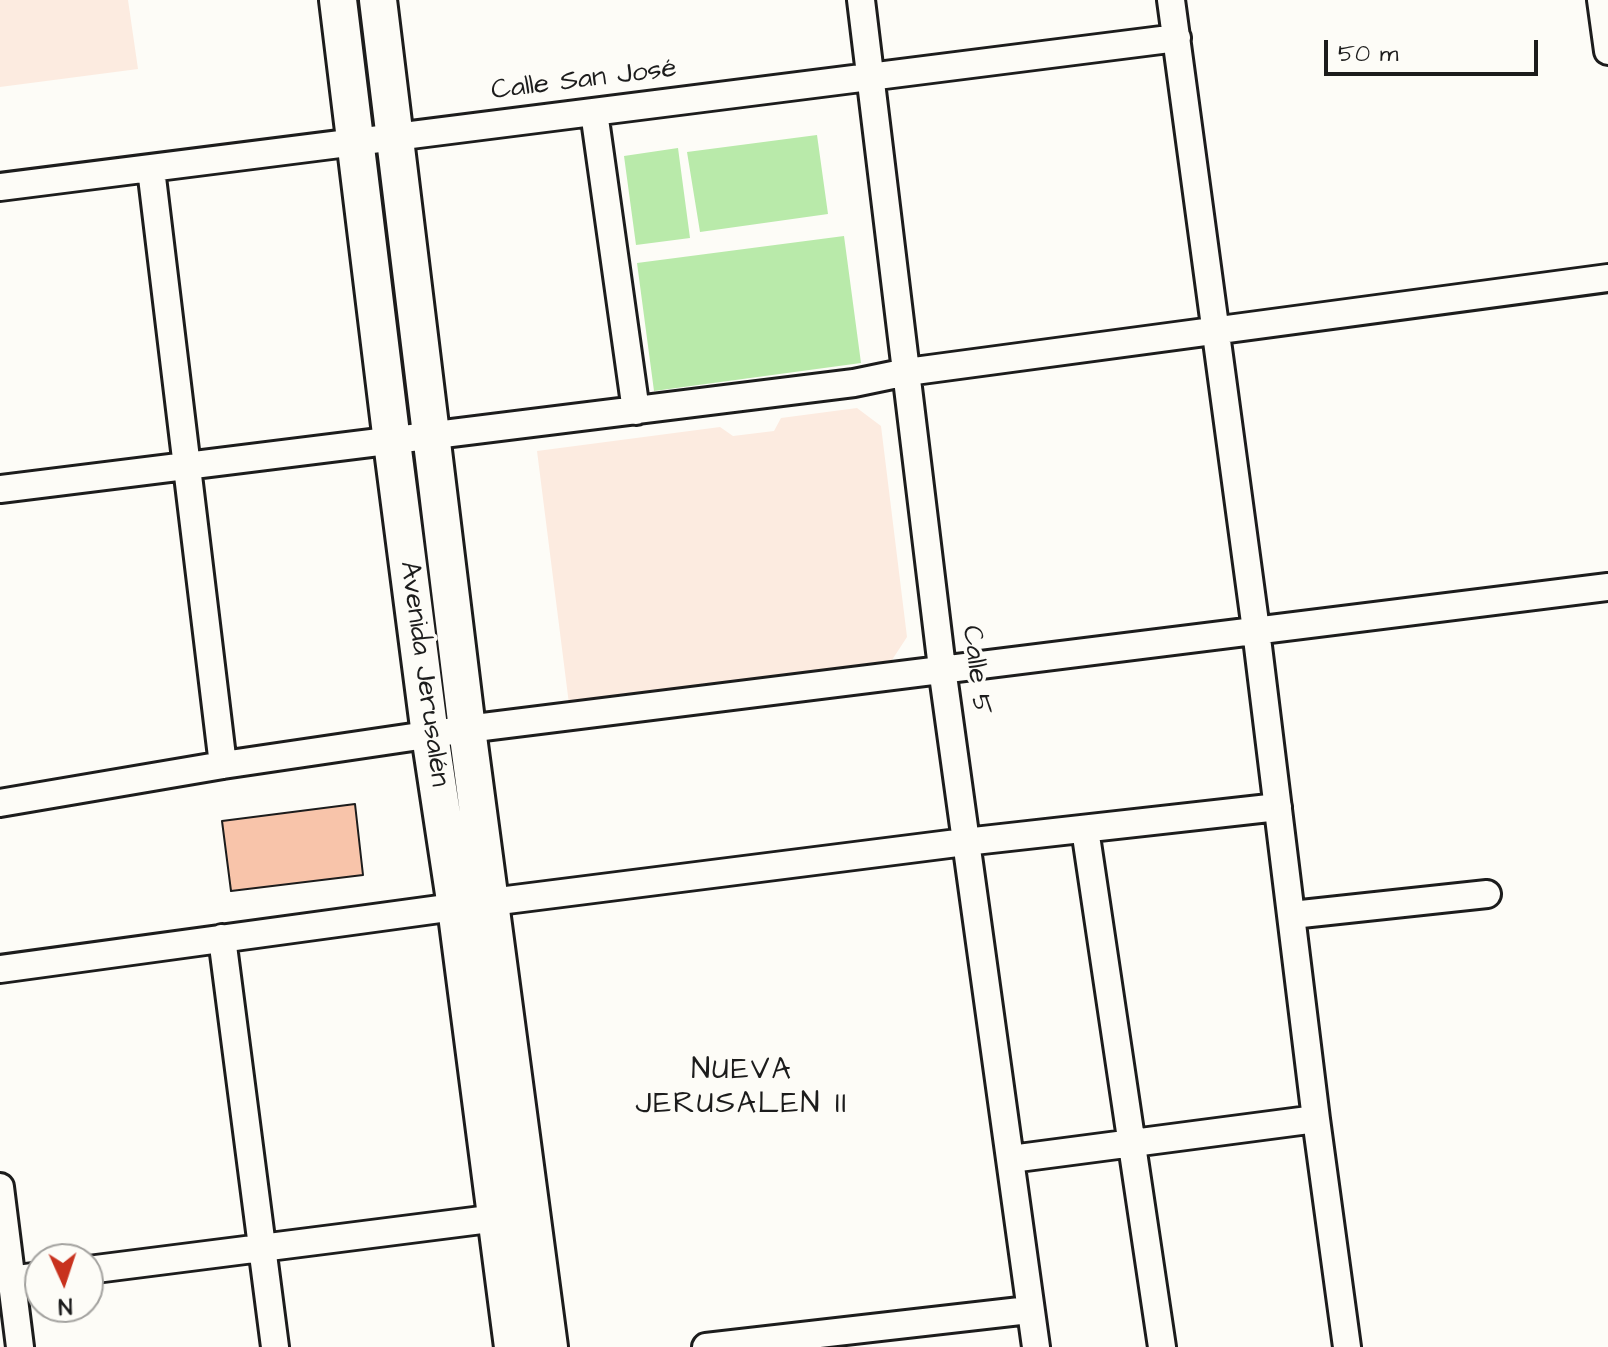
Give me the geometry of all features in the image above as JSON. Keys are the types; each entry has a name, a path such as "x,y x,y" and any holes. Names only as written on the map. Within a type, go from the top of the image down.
{"street":[{"name":"Avenida Jerusalén","path":"338,0 430,735 456,907 513,1347"},
{"name":"Avenida Jerusalén","path":"378,0 467,729 549,1347"},
{"name":"Calle 5","path":"861,0 942,668 1036,1347"},
{"path":"1171,0 1217,331 1347,1347"},
{"path":"1601,0 1608,51"},
{"name":"Calle San José","path":"0,187 1177,38"},
{"path":"594,112 636,411"},
{"path":"151,169 223,765"},
{"path":"0,489 854,383 907,372 1608,278"},
{"path":"0,803 223,765 467,729 1608,587"},
{"path":"0,969 491,902 965,842 1278,807"},
{"path":"1085,829 1162,1347"},
{"path":"1292,915 1487,894"},
{"path":"222,938 275,1347"},
{"path":"1011,1159 1316,1119"},
{"path":"0,1187 20,1347"},
{"path":"104,1268 532,1213"},
{"path":"11,1280 24,1278"},
{"path":"706,1347 790,1342 1029,1310"}],"shaded area":[{"path":"0,0 128,0 138,69 0,87"},
{"path":"857,408 881,426 907,637 892,660 569,704 537,451 720,427 733,436 774,431 781,418"}],"green space":[{"path":"817,135 828,214 700,232 687,152"},
{"path":"678,148 690,238 636,245 624,156"},
{"path":"844,236 861,363 654,391 637,263"}],"building":[{"path":"355,804 363,875 231,891 222,821"}],"district":[{"name":"NUEVA JERUSALEN II","path":"742,1089"}]}
